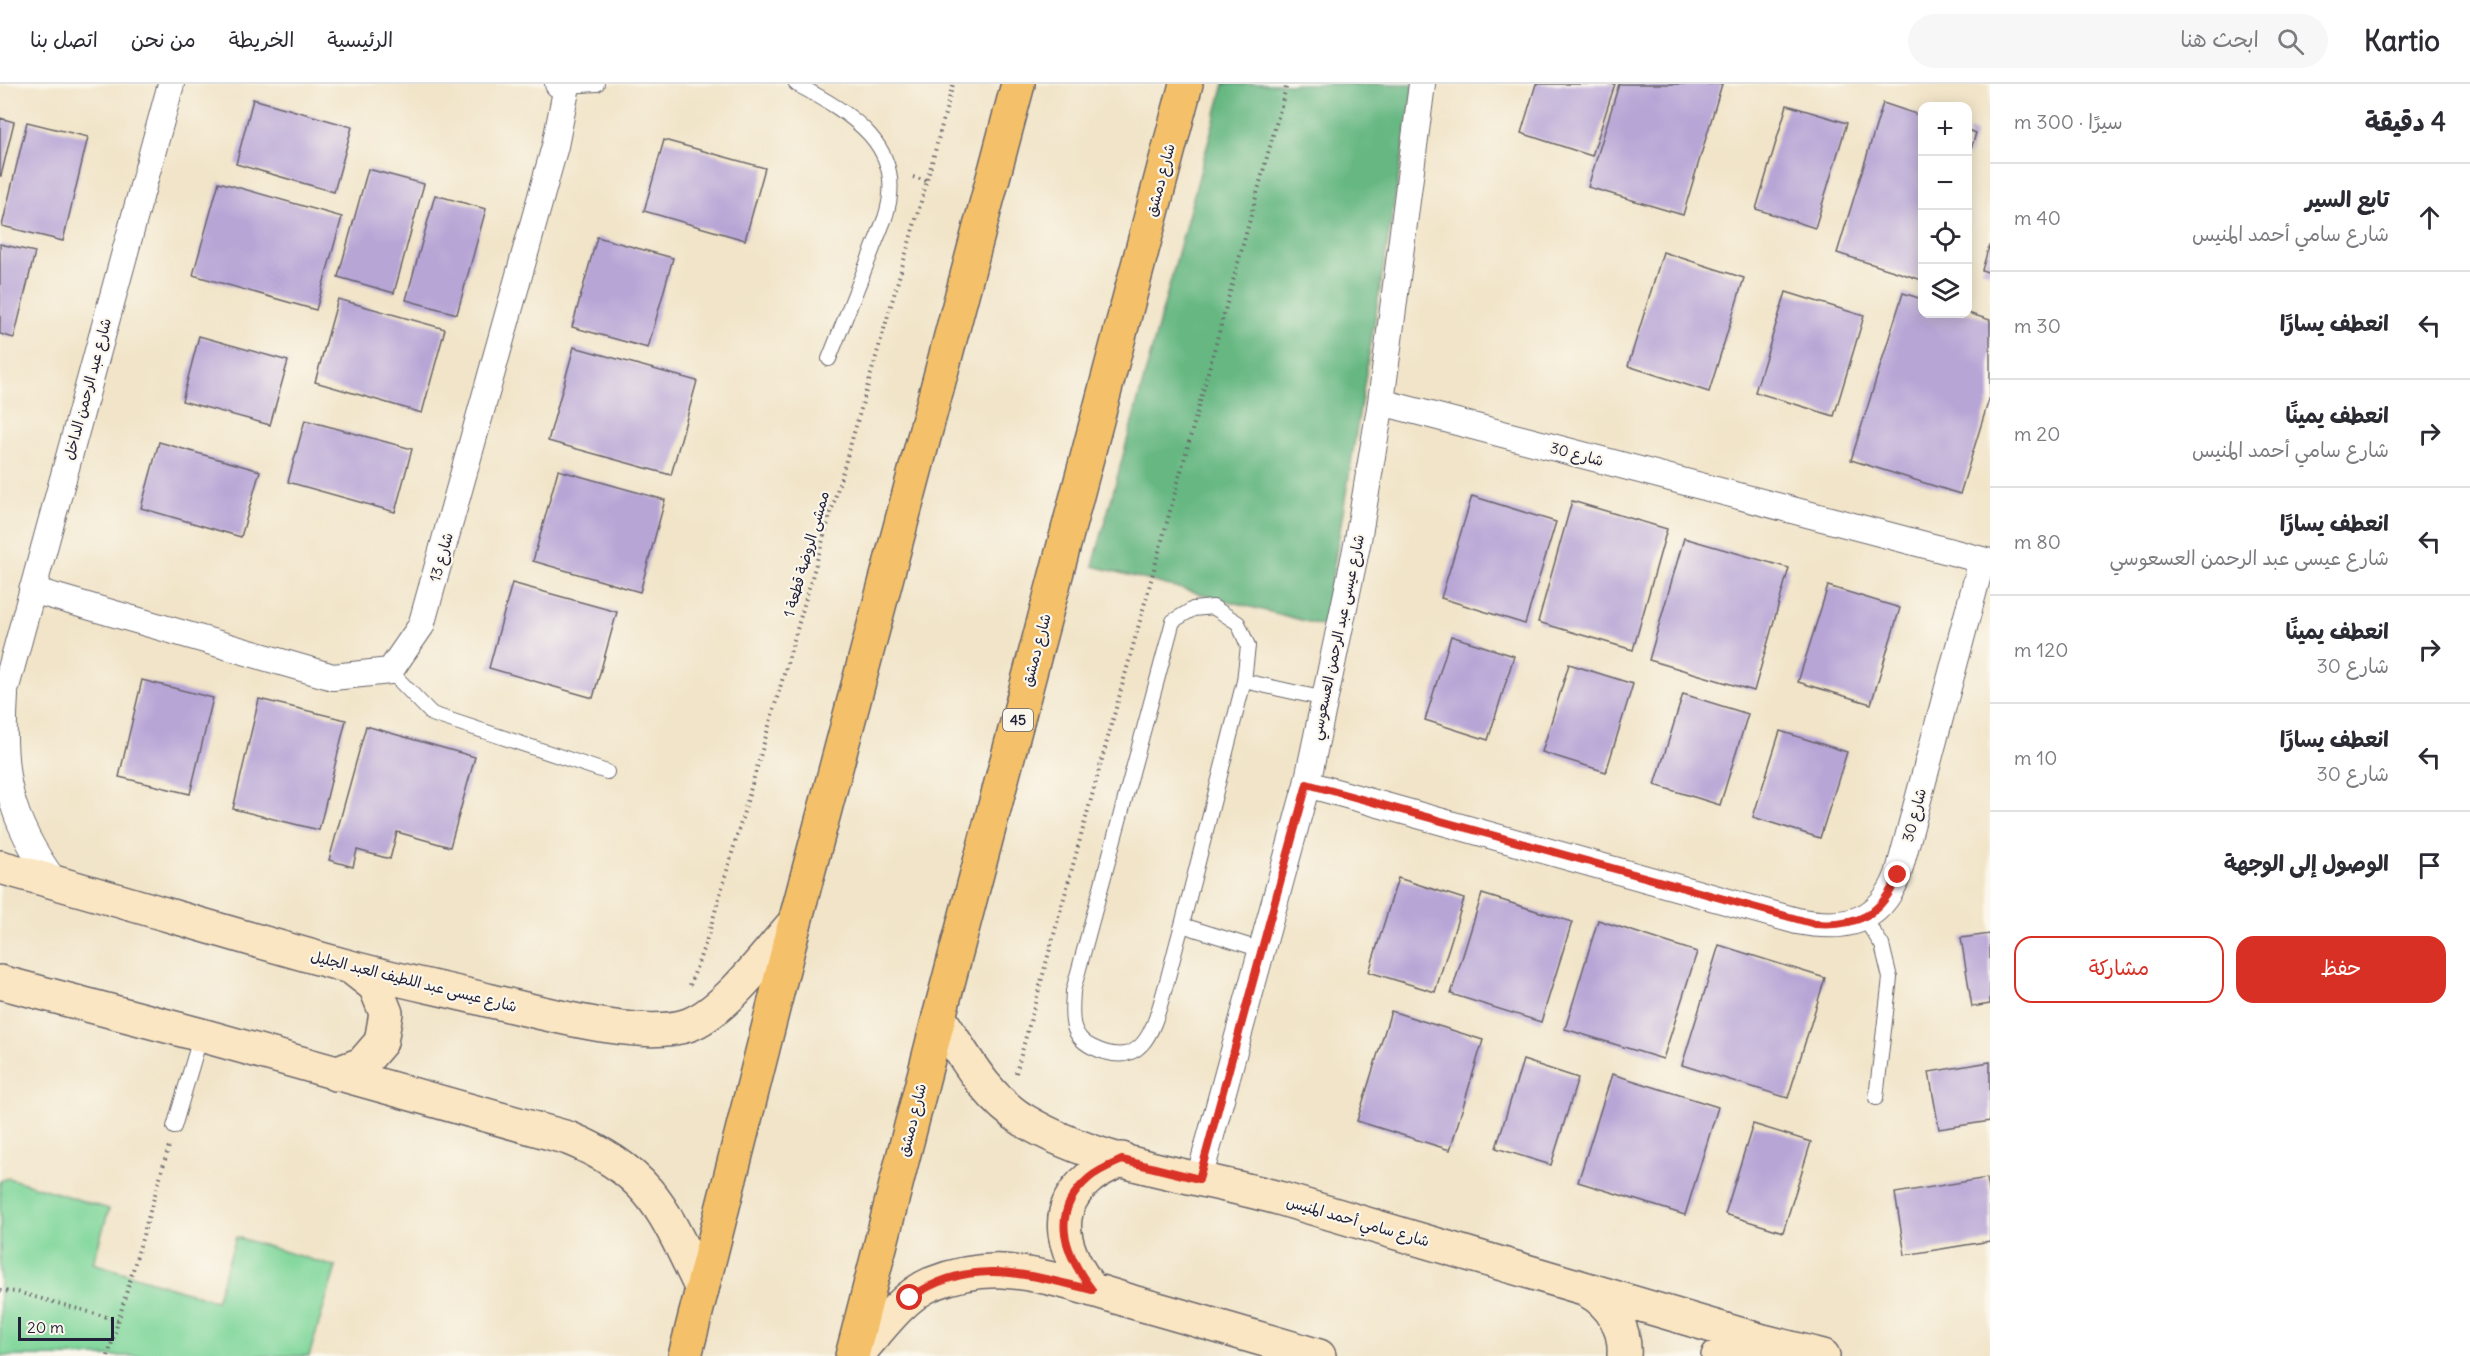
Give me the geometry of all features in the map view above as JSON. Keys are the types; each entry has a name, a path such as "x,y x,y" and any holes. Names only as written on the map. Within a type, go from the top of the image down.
{"main road":[{"path":"685,1356 795,922 1018,84"},
{"name":"شارع دمشق","path":"854,1356 939,1017 1186,84"},
{"name":"شارع عيسى عبد اللطيف العبد الجليل","path":"0,867 352,968 566,1018 639,1029 690,1025 724,1001 795,922"},
{"path":"335,1074 362,1064 381,1042 386,1013 375,986 352,968"},
{"path":"0,982 201,1035 568,1138 611,1158 628,1170 657,1202 670,1223 702,1289"},
{"name":"شارع سامي أحمد المنيس","path":"939,1017 989,1092 1007,1108 1033,1125 1064,1141 1122,1160 1279,1198 1763,1341 1823,1356"},
{"path":"1092,1290 1076,1269 1068,1253 1065,1238 1067,1213 1074,1196 1089,1178 1122,1160"},
{"path":"854,1356 910,1298 929,1285 962,1274 1000,1271 1019,1273 1092,1290 1319,1356"},
{"path":"1578,1286 1596,1295 1610,1309 1620,1326 1625,1345 1624,1356"},
{"path":"1718,1356 1743,1343 1763,1341"}],"street":[{"name":"شارع عبد الرحمن الداخل","path":"55,882 35,855 19,826 8,794 2,761 3,702 171,84"},
{"name":"شارع عيسى عبد الرحمن العسعوسي","path":"1199,1179 1307,784 1360,529 1382,402 1422,84"},
{"name":"شارع 13","path":"390,671 421,626 555,146 563,85"},
{"name":"شارع 30","path":"1382,402 1986,561 1898,875 1881,904 1864,918"},
{"path":"32,590 333,677 390,671"},
{"path":"1307,784 1797,921 1834,925 1855,922 1864,918"}],"lane":[{"path":"563,85 597,84"},
{"path":"796,84 864,127 876,139 884,154 892,186 885,218 829,359"},
{"path":"1213,607 1238,623 1248,646 1244,681 1182,925 1154,1029 1142,1046 1124,1054 1102,1052 1083,1042 1071,1023 1073,991 1173,621 1193,609 1213,607"},
{"path":"390,671 432,714 607,772"},
{"path":"1244,681 1324,699"},
{"path":"1864,918 1882,945 1890,978 1876,1098"},
{"path":"1182,925 1262,950"},
{"path":"174,1127 201,1035"}],"path":[{"name":"ممشى الروضة قطعة 1","path":"674,1028 708,936 923,192 952,84"},
{"path":"1007,1108 1287,84"},
{"path":"108,1356 174,1127"},
{"path":"0,1291 17,1292 118,1320"}],"green space":[{"path":"1224,84 1414,84 1324,626 1093,566"},
{"path":"8,1178 109,1209 93,1263 216,1301 236,1237 336,1267 309,1356 0,1356 0,1181"}],"building":[{"path":"1536,84 1615,84 1592,156 1521,133"},
{"path":"1619,84 1722,84 1683,215 1588,187"},
{"path":"253,99 352,127 334,192 236,164"},
{"path":"1883,103 1918,115 1918,279 1837,253"},
{"path":"1787,105 1847,123 1815,228 1756,209"},
{"path":"0,118 14,122 1,176 0,176"},
{"path":"27,122 88,137 63,241 2,226"},
{"path":"1972,132 1976,133 1972,146"},
{"path":"664,140 765,168 745,240 644,211"},
{"path":"368,169 424,184 394,293 338,277"},
{"path":"219,182 342,217 316,310 193,275"},
{"path":"435,195 486,209 457,314 406,300"},
{"path":"597,237 673,258 648,348 572,327"},
{"path":"0,244 35,252 14,338 0,334"},
{"path":"1990,246 1990,273 1982,270"},
{"path":"1663,252 1744,278 1709,392 1628,366"},
{"path":"1786,292 1864,316 1834,416 1755,392"},
{"path":"1903,293 1918,298 1918,318 1972,318 1972,314 1990,320 1990,396 1960,494 1851,460"},
{"path":"338,299 445,329 422,413 315,382"},
{"path":"199,336 288,361 270,425 182,401"},
{"path":"574,347 697,381 671,475 548,441"},
{"path":"305,420 412,449 395,512 288,482"},
{"path":"159,442 260,471 241,537 141,508"},
{"path":"558,470 665,500 640,592 533,561"},
{"path":"1472,496 1556,522 1525,624 1441,598"},
{"path":"1572,501 1667,529 1633,650 1538,622"},
{"path":"1684,538 1789,568 1754,691 1649,660"},
{"path":"512,583 617,612 593,698 489,668"},
{"path":"1828,586 1900,608 1871,704 1798,682"},
{"path":"1451,636 1514,656 1488,740 1425,720"},
{"path":"1569,664 1633,684 1606,772 1542,752"},
{"path":"142,680 213,698 190,794 119,777"},
{"path":"1683,694 1748,714 1720,805 1655,785"},
{"path":"259,699 346,720 319,830 233,809"},
{"path":"366,726 475,757 450,847 397,832 390,859 357,850 353,867 329,860"},
{"path":"1780,731 1847,752 1820,838 1753,817"},
{"path":"1398,878 1464,899 1435,992 1369,972"},
{"path":"1482,894 1572,922 1541,1022 1451,994"},
{"path":"1598,920 1697,952 1663,1059 1565,1029"},
{"path":"1990,934 1990,1004 1972,1007 1961,938"},
{"path":"1719,945 1825,978 1788,1098 1682,1065"},
{"path":"1391,1011 1483,1040 1450,1150 1357,1121"},
{"path":"1523,1060 1578,1078 1551,1165 1496,1148"},
{"path":"1990,1062 1990,1121 1939,1129 1929,1072"},
{"path":"1612,1074 1718,1107 1685,1215 1578,1182"},
{"path":"1753,1124 1811,1142 1783,1232 1725,1214"},
{"path":"1987,1178 1990,1197 1990,1241 1905,1255 1895,1193"}],"route":[{"path":"910,1298 929,1285 962,1274 1000,1271 1019,1273 1092,1290 1076,1269 1068,1253 1065,1238 1065,1221 1069,1204 1079,1188 1098,1172 1122,1160 1199,1179 1307,784 1797,921 1815,924 1841,925 1864,918 1881,904 1894,886 1898,875"}]}
